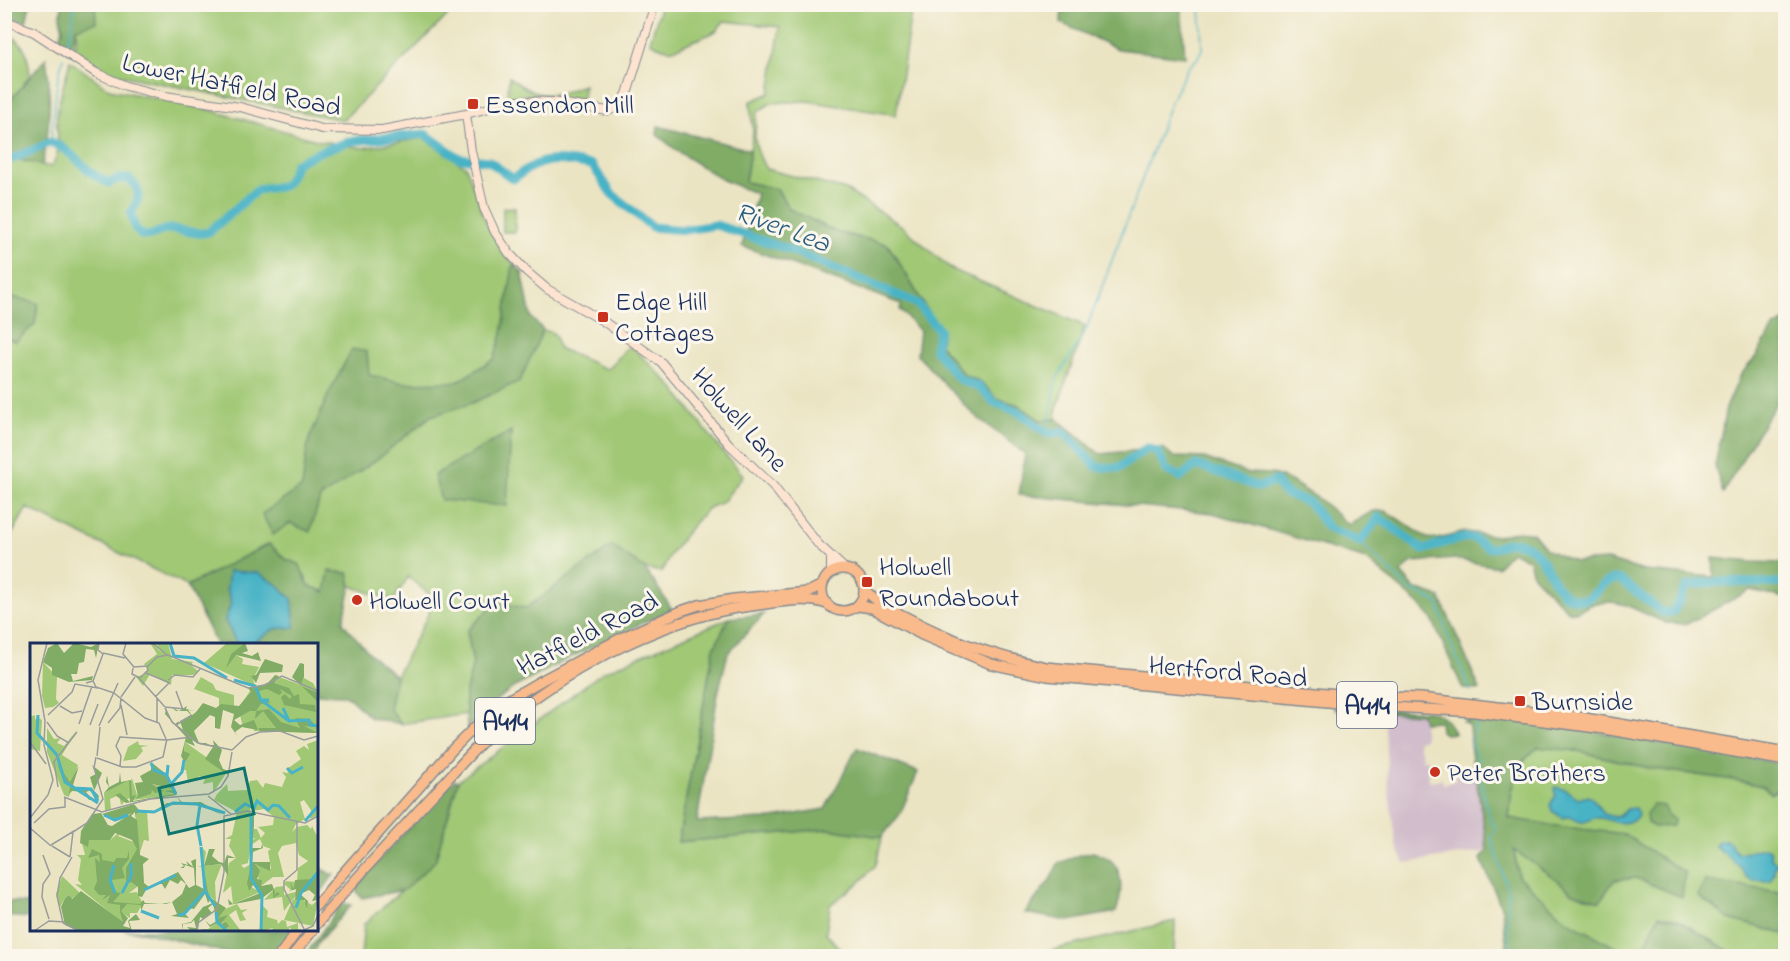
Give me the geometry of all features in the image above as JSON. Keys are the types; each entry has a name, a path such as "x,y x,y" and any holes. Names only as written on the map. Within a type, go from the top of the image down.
{"highway":[{"path":"845,569 859,575 865,590 864,598 858,606 844,612 833,609 827,604 823,598 822,585 831,573 845,569"},
{"name":"Hatfield Road","path":"318,904 452,750 487,715 506,701 623,637 681,611 706,603 808,592 822,585"},
{"name":"Hertford Road","path":"865,590 873,599 953,639 986,652 1046,667 1360,696 1421,698 1567,715 1785,752"},
{"name":"Hatfield Road","path":"318,923 346,889 480,745 511,716 546,690 629,644 690,619 713,612 753,606 813,600 827,604"},
{"name":"Hertford Road","path":"858,606 872,608 922,635 991,664 1047,676 1360,705 1475,712 1604,729 1785,761"},
{"path":"279,957 297,931"},
{"path":"294,953 312,931"}],"main road":[{"name":"Lower Hatfield Road","path":"4,20 34,32 96,73 126,86 165,96 240,107 303,125 345,130 382,130 466,114 515,101 553,102 601,111 619,106 627,94 655,4"},
{"name":"Holwell Lane","path":"466,114 474,165 490,222 502,243 516,260 547,289 598,318 661,362 723,437 773,486 831,557 845,569"},
{"path":"831,557 831,573"}],"shaded area":[{"path":"1384,713 1422,714 1425,739 1418,741 1422,759 1428,759 1429,781 1442,779 1443,784 1449,783 1456,780 1456,772 1474,769 1483,814 1487,851 1405,863 1396,845 1388,785"}],"green space":[{"path":"5,4 30,5 26,22 5,15"},
{"path":"62,5 95,5 96,22 76,28 71,54 57,43 63,29 60,17"},
{"path":"77,5 456,5 343,120 114,74 76,51"},
{"path":"661,5 912,5 896,115 807,101 771,103 757,112 755,135 759,154 766,169 846,190 902,226 951,269 1085,326 1056,411 1057,419 1040,420 1018,405 996,398 981,382 964,375 940,345 942,334 887,244 836,232 789,209 777,189 745,182 753,132 750,102 770,93 780,27 724,21 710,34 675,49 665,49 650,42"},
{"path":"1062,5 1181,5 1185,57 1118,49 1061,23"},
{"path":"5,32 25,49 30,75 16,94 5,103"},
{"path":"46,58 49,112 42,165 11,158 5,159 5,103 16,94"},
{"path":"70,61 109,89 199,107 316,140 363,148 423,138 466,167 487,225 504,254 522,272 531,318 543,330 553,333 558,348 606,369 631,346 672,386 743,475 723,502 708,508 690,528 670,555 662,572 645,569 612,546 526,609 467,631 473,663 465,695 466,714 401,724 389,708 396,676 429,613 429,594 408,577 393,601 351,586 348,573 326,592 309,586 299,564 287,560 269,544 187,586 27,508 5,546 5,159 11,158 51,167 55,161 60,96"},
{"path":"509,77 529,90 545,95 584,85 582,101 524,95 507,98"},
{"path":"658,126 750,150 745,182 777,189 789,209 836,232 887,244 942,334 940,345 964,375 981,382 996,398 1018,405 1040,420 1057,419 1100,454 1163,448 1174,457 1204,458 1247,473 1272,474 1289,480 1319,499 1349,525 1373,511 1386,511 1427,538 1438,539 1465,532 1498,536 1518,531 1533,533 1547,550 1575,562 1607,560 1644,571 1714,577 1713,558 1785,563 1785,598 1750,590 1687,624 1666,623 1626,605 1612,602 1595,603 1576,612 1568,611 1533,575 1529,560 1512,551 1497,567 1455,559 1412,562 1401,573 1415,589 1440,597 1480,690 1463,689 1432,619 1419,604 1366,559 1213,513 1019,495 1025,454 973,414 917,355 920,331 900,310 901,304 742,246 757,194 723,180 680,153 657,135"},
{"path":"515,207 515,232 503,232 503,208"},
{"path":"513,265 522,272 531,318 543,330 520,381 472,403 431,416 376,460 320,498 310,532 290,523 273,535 262,514 302,487 308,442 328,395 352,349 367,352 369,375 405,383 457,382 494,359 502,334"},
{"path":"8,296 38,303 35,324 15,342 5,336"},
{"path":"1785,321 1785,389 1723,493 1715,466 1726,408 1740,376 1757,355 1773,328"},
{"path":"511,431 507,506 441,500 434,475"},
{"path":"269,544 287,560 299,564 309,586 325,592 329,571 348,573 351,586 343,623 370,654 396,676 389,708 401,724 371,718 346,695 318,694 318,643 253,643 274,629 227,589 231,603 225,620 236,643 216,643 187,586"},
{"path":"612,546 645,569 672,609 571,657 513,688 491,704 467,727 465,695 473,663 467,631 496,602 526,608"},
{"path":"764,614 728,653 718,693 697,822 767,819 825,809 857,748 918,772 900,814 882,837 828,829 678,842 714,648 729,618"},
{"path":"729,618 714,648 678,842 828,829 882,837 876,865 860,882 830,905 826,933 840,949 851,956 361,956 364,924 435,861 458,781 603,672"},
{"path":"1335,706 1429,711 1444,718 1454,733 1445,734 1441,731 1440,721 1423,722 1421,714 1334,709"},
{"path":"1471,717 1562,726 1785,764 1785,788 1772,793 1762,786 1734,780 1649,768 1578,751 1538,747 1521,763 1512,791 1509,818 1624,834 1685,873 1682,897 1636,878 1614,880 1600,901 1573,893 1514,850 1518,876 1566,920 1629,955 1646,943 1659,915 1678,920 1737,956 1508,956 1502,909 1481,859 1487,851 1484,826 1470,749 1469,727 1463,722"},
{"path":"1538,747 1578,751 1649,768 1734,780 1762,786 1771,793 1785,788 1785,893 1705,881 1729,919 1785,934 1785,956 1737,956 1678,920 1629,956 1566,920 1518,876 1514,850 1573,893 1614,880 1636,878 1681,896 1548,825 1509,818 1512,791 1521,763"},
{"path":"454,780 458,781 435,861 404,890 362,898 355,890 375,864"},
{"path":"1653,805 1664,806 1668,815 1674,820 1673,826 1654,827 1647,823 1646,814"},
{"path":"1093,852 1107,858 1117,868 1121,891 1116,912 1068,921 1025,913 1050,880 1058,864"},
{"path":"318,866 334,874 318,897"},
{"path":"1705,881 1785,893 1785,934 1729,919 1698,896"},
{"path":"5,901 30,904 30,918 5,916"},
{"path":"342,903 351,905 318,942 313,956 307,956 309,950"},
{"path":"1175,921 1174,956 1035,956 1057,949"},
{"path":"134,931 293,931 275,956 239,956"}],"water":[{"path":"229,571 258,573 278,585 292,599 295,627 274,629 253,643 236,643 225,620 231,603 227,589"},
{"path":"1555,787 1566,790 1578,799 1588,796 1594,800 1603,814 1616,816 1627,809 1635,808 1638,814 1636,819 1623,823 1598,818 1583,822 1571,817 1563,818 1552,811 1550,805 1556,795"},
{"path":"1718,841 1730,842 1738,853 1764,848 1770,850 1772,859 1777,863 1770,881 1752,880 1745,876 1740,867 1715,846"}],"waterway":[{"path":"66,47 73,20 74,4"},
{"path":"1047,433 1056,380 1086,330 1172,99 1188,67 1197,59 1202,49 1200,4"},
{"path":"51,142 57,83 63,58"},
{"name":"River Lea","path":"4,161 51,142 67,151 93,174 109,183 117,179 129,179 138,191 138,199 131,213 135,228 141,235 146,236 170,229 209,232 257,190 286,184 296,163 321,151 351,141 425,134 459,158 489,161 513,179 542,162 559,160 592,165 612,194 652,227 684,230 716,225 790,250 916,303 939,330 935,349 959,379 979,387 994,402 1019,412 1047,433 1064,432 1097,467 1119,468 1147,448 1158,452 1166,470 1181,477 1196,465 1259,487 1275,481 1284,493 1310,503 1328,528 1360,542 1379,517 1423,550 1467,538 1475,539 1492,548 1506,543 1519,543 1539,555 1564,593 1571,598 1581,600 1590,597 1607,582 1619,579 1662,612 1668,613 1674,611 1687,586 1724,582 1786,583"},
{"path":"1360,542 1409,589 1438,603 1449,639 1471,691"},
{"path":"1477,719 1471,746 1478,759 1477,770 1481,778 1484,799 1492,824 1497,829 1491,836 1508,892 1507,927 1510,946 1515,956"}],"place":[{"name":"Essendon Mill","path":"473,104"},
{"name":"Edge Hill Cottages","path":"603,317"},
{"name":"Holwell Roundabout","path":"867,582"},
{"name":"Holwell Court","path":"357,600"},
{"name":"Burnside","path":"1520,701"},
{"name":"Peter Brothers","path":"1435,772"}]}
